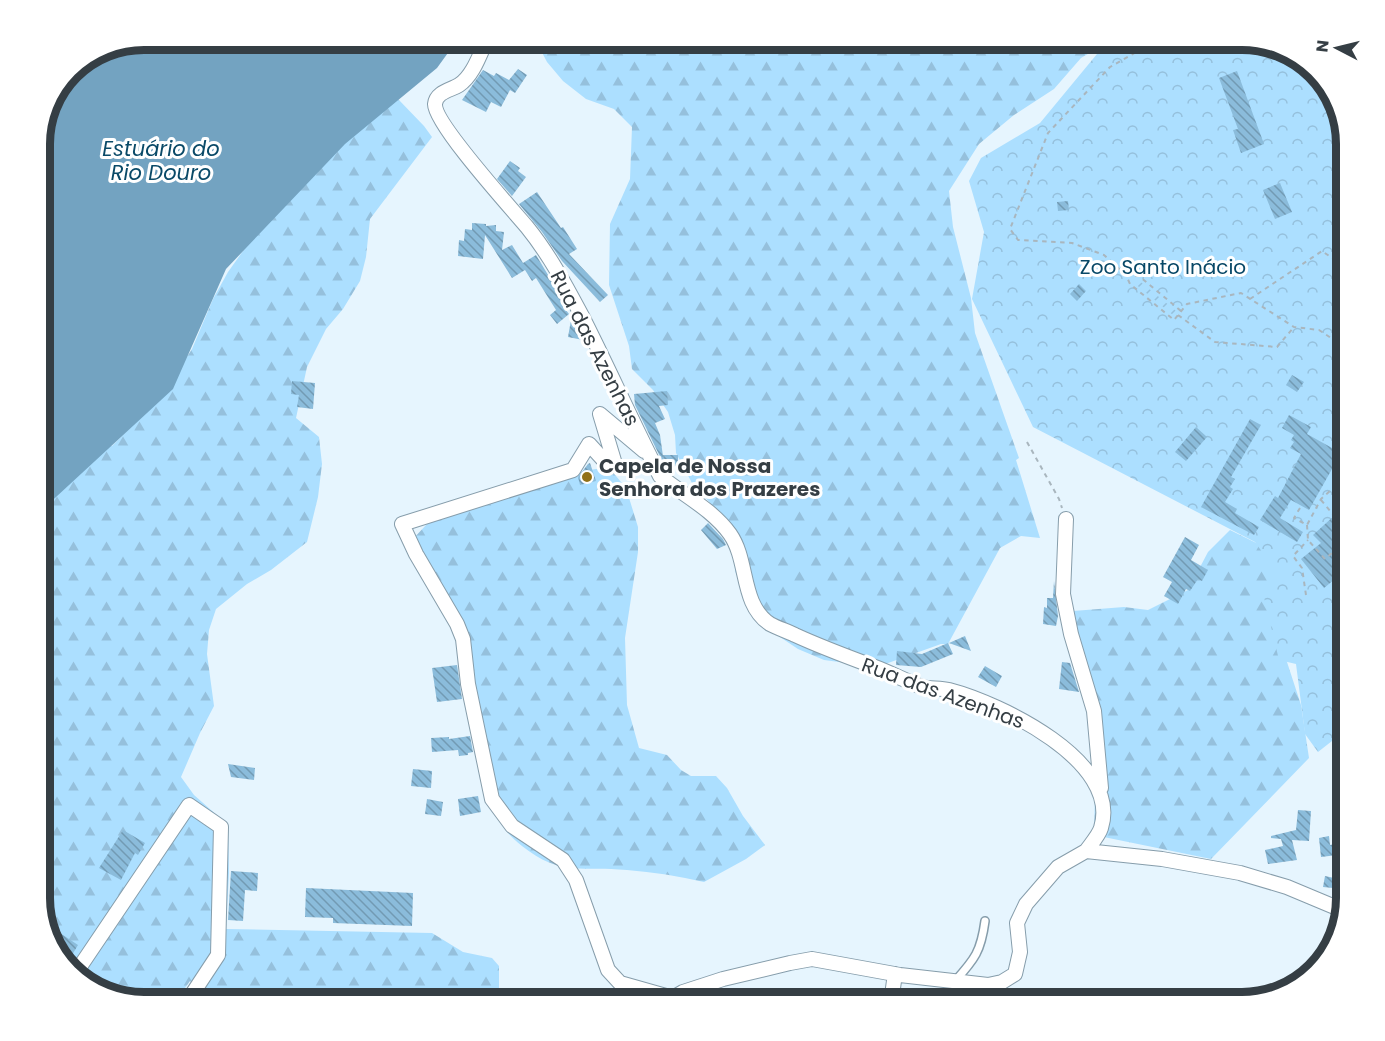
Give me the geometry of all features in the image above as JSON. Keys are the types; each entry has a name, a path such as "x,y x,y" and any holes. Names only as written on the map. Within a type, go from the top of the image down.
{"street":[{"name":"Rua das Azenhas","path":"481,50 466,79 458,86 441,93 435,100 435,107 444,124 470,159 532,234 565,284 660,476 699,503 730,534 741,556 748,594 761,616 770,624 821,647 923,687 948,690 1026,721 1066,748 1094,779 1103,805"},
{"path":"646,992 620,983 608,970 576,880 563,860 512,826 492,800 468,684 463,639 402,524 573,470 589,444 610,468 615,464 600,414 650,455"},
{"path":"683,992 790,963 812,960 895,974 987,985 1002,982 1015,974 1020,952 1017,923 1026,904 1058,867 1086,851 1101,828 1103,805 1094,711 1071,634 1063,594 1066,519"},
{"path":"80,967 189,805 221,827 218,955 194,992"},
{"path":"1086,851 1161,859 1240,873 1287,887 1335,907"},
{"path":"892,992 895,974"},
{"path":"987,985 987,992"}],"lane":[{"path":"955,981 973,961 982,944 985,921"}],"path":[{"path":"1140,50 1110,67 1048,132 1010,229 1018,240 1072,243 1104,255 1126,275 1130,284 1174,320 1187,304 1241,293 1294,327 1319,330 1336,341"},
{"path":"1250,299 1322,251 1336,261"},
{"path":"1126,275 1139,276 1181,311"},
{"path":"1178,315 1215,342 1276,347 1294,327"},
{"path":"1027,442 1059,499 1066,519"},
{"path":"1336,486 1321,499 1307,525 1308,540 1325,559 1336,550"},
{"path":"1321,499 1336,518"},
{"path":"1300,508 1294,518 1307,525"},
{"path":"1306,595 1302,568 1293,556 1308,540"}],"green space":[{"path":"541,50 1094,50 1081,58 1054,89 1014,115 979,144 949,191 953,227 971,298 975,333 1019,458 1016,460 1040,538 1021,536 1000,548 948,644 941,644 877,667 824,660 798,649 780,637 761,619 745,595 735,571 734,541 722,516 692,483 676,453 675,435 668,412 653,390 632,369 629,346 609,285 610,224 630,179 632,127 614,109 586,99 563,81 547,62"},
{"name":"Zoo Santo Inácio","path":"1104,50 1254,50 1272,54 1299,69 1312,82 1320,91 1331,113 1336,144 1336,738 1318,752 1305,734 1296,664 1279,660 1263,593 1279,576 1255,542 1033,427 972,299 984,232 969,181 981,158 1040,123 1097,54"},
{"path":"398,99 432,137 370,219 366,257 360,281 343,309 326,329 307,367 296,418 319,437 322,464 318,497 307,542 216,609 209,630 207,654 214,706 181,777 194,795 228,825 229,873 226,929 432,933 463,952 492,958 499,966 499,992 200,992 190,981 182,992 144,992 113,987 86,972 69,955 59,939 50,903 50,475 90,445 112,446 154,403 192,349 213,299 228,272 263,223 346,139"},
{"path":"1137,279 1176,311 1173,315 1133,282"},
{"path":"596,469 611,470 626,488 638,527 638,552 625,638 627,705 639,748 667,755 681,770 691,776 716,776 727,788 743,816 765,845 746,859 704,882 646,872 560,866 536,856 507,832 497,815 459,619 412,540 443,507 560,475"},
{"path":"1230,530 1303,566 1273,619 1301,705 1309,758 1211,859 1094,835 1097,712 1073,611 1124,607 1148,610 1188,590 1208,552"}],"water":[{"name":"Estuário do Rio Douro","path":"450,50 437,68 345,144 226,269 173,389 50,503 50,138 59,102 69,86 97,62 125,51"}],"building":[{"path":"518,69 527,75 515,93 510,90 501,107 491,102 486,112 462,100 483,70 494,76 496,73 509,80"},
{"path":"1237,71 1264,144 1241,153 1233,130 1238,129 1219,78"},
{"path":"510,161 520,168 518,171 526,177 512,196 497,179"},
{"path":"1280,183 1292,212 1275,219 1263,190"},
{"path":"537,192 577,249 569,254 608,295 600,302 562,261 519,204"},
{"path":"1068,201 1069,210 1058,211 1057,202"},
{"path":"472,223 486,224 486,226 496,225 496,231 504,232 502,250 512,245 523,263 536,255 569,314 557,324 550,315 556,310 536,278 532,281 525,270 512,278 485,235 483,259 458,256 459,240 464,241 465,229 472,230"},
{"path":"1079,284 1086,291 1077,301 1070,294"},
{"path":"571,320 574,320 583,340 568,337"},
{"path":"1292,375 1304,382 1297,392 1286,385"},
{"path":"292,381 315,383 313,409 297,407 299,395 291,394"},
{"path":"667,391 668,405 659,406 665,419 655,423 660,435 664,463 663,455 678,455 678,466 665,467 635,405 634,394"},
{"path":"1289,415 1311,427 1307,434 1336,450 1336,462 1309,510 1291,500 1280,518 1303,532 1297,542 1260,520 1275,496 1278,498 1301,454 1290,448 1294,442 1291,440 1294,435 1282,428"},
{"path":"1250,419 1261,425 1231,477 1235,479 1230,487 1233,489 1225,502 1237,509 1235,513 1259,527 1254,535 1201,507"},
{"path":"1196,427 1207,437 1186,461 1175,452"},
{"name":"Capela de Nossa Senhora dos Prazeres","path":"590,463 596,481 580,485 578,477"},
{"path":"1336,514 1336,578 1324,588 1301,559 1321,543 1313,535"},
{"path":"708,523 726,545 717,549 701,530"},
{"path":"1185,537 1199,545 1191,560 1208,570 1202,581 1198,579 1190,591 1186,589 1178,604 1164,596 1172,582 1163,577"},
{"path":"1054,581 1058,616 1056,626 1043,624 1047,598 1053,598"},
{"path":"965,636 971,651 949,643"},
{"path":"948,643 953,654 921,667 896,665 897,651 922,654"},
{"path":"1062,662 1070,663 1079,692 1059,689"},
{"path":"457,665 462,699 437,702 432,668"},
{"path":"985,666 1002,676 996,687 978,677"},
{"path":"470,736 473,752 468,755 459,756 458,750 432,752 431,738 449,737 449,739"},
{"path":"228,764 255,768 254,780 231,777"},
{"path":"413,769 432,771 431,788 411,786"},
{"path":"478,796 481,812 460,816 458,799"},
{"path":"427,799 443,802 441,816 425,814"},
{"path":"1298,810 1311,811 1309,841 1292,840 1297,860 1268,864 1265,850 1283,846 1281,839 1271,838 1271,836 1296,830"},
{"path":"123,830 145,843 138,855 135,853 121,880 99,868"},
{"path":"1329,836 1330,845 1335,844 1336,855 1321,857 1319,838"},
{"path":"231,871 258,873 257,891 245,890 243,921 228,920"},
{"path":"1325,876 1334,878 1333,888 1323,887"},
{"path":"306,888 413,893 412,926 333,923 333,918 305,917"},
{"path":"60,933 78,945 72,955 67,952 58,936"}],"place":[{"name":"Capela de Nossa Senhora dos Prazeres","path":"587,477"}]}
